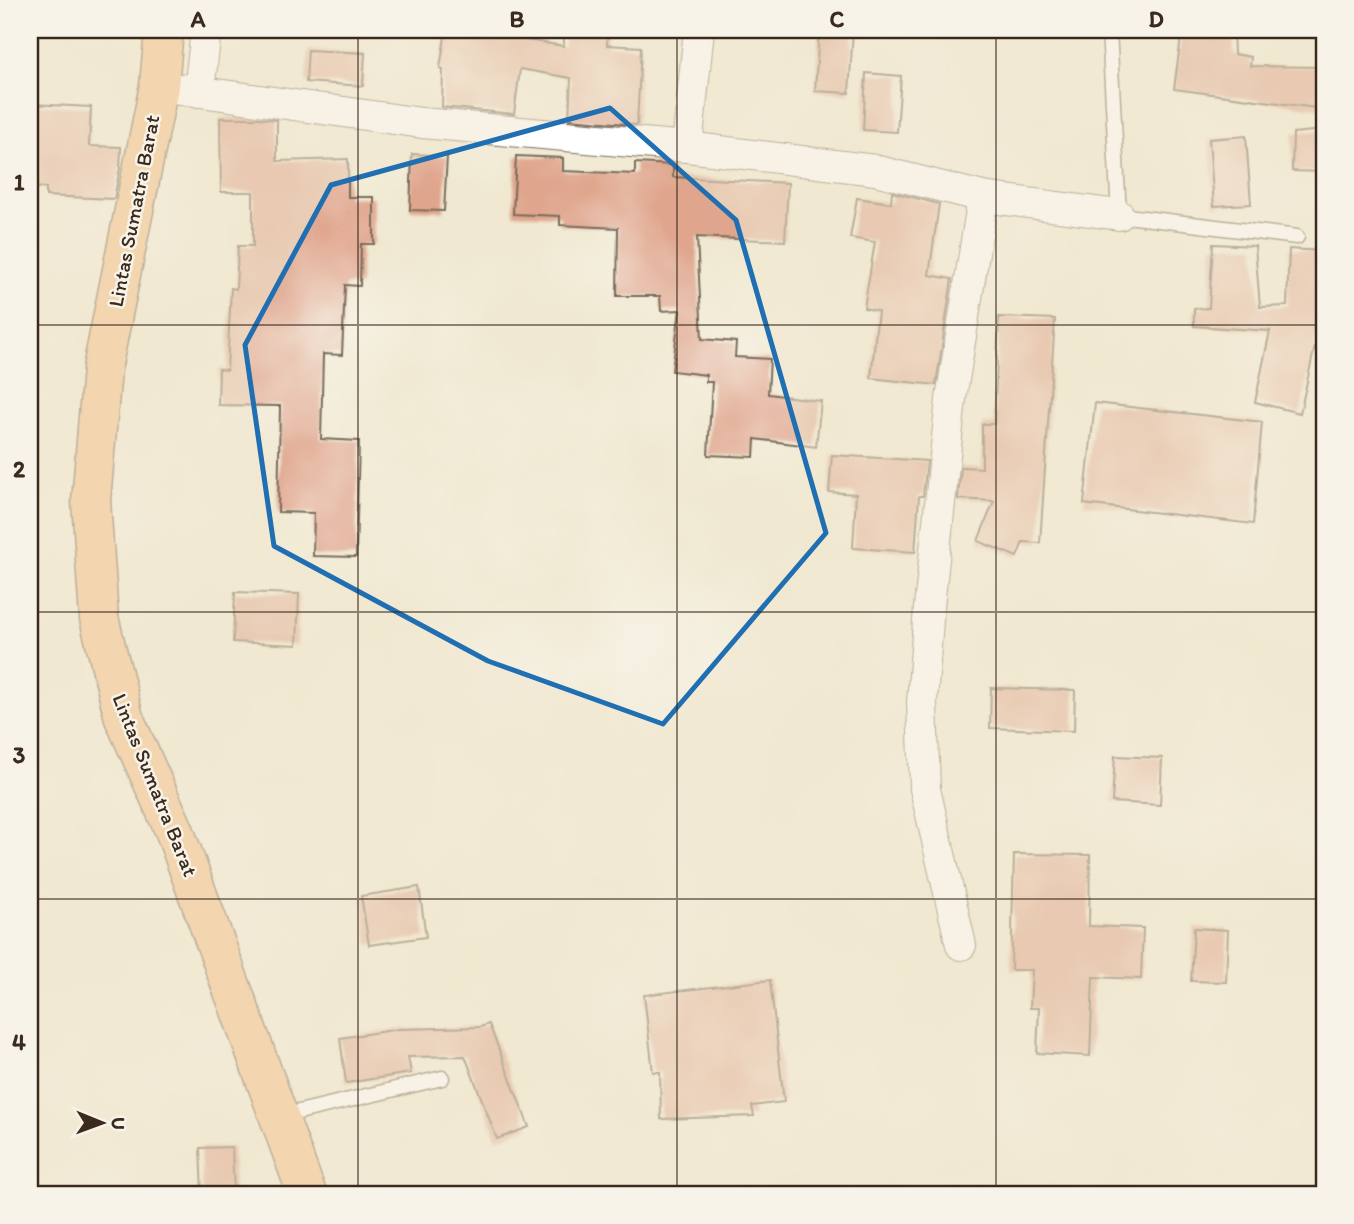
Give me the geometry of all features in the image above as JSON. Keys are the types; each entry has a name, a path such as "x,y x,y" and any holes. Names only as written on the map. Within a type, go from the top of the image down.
{"highway":[{"name":"Lintas Sumatra Barat","path":"164,30 159,86 102,369 92,501 99,618 124,718 176,832 307,1194"}],"street":[{"path":"200,92 206,30"},
{"path":"687,147 699,30"},
{"path":"159,86 422,123 687,147 875,170 983,197 1119,215"},
{"path":"961,945 925,789 922,702 951,399 983,197"}],"lane":[{"path":"1109,30 1119,215 1297,237"},
{"path":"280,1116 442,1078"}],"highlighted area":[{"path":"610,108 736,220 826,533 663,724 488,661 274,546 245,345 331,185"}],"building":[{"path":"446,30 462,30 564,46 564,30 608,30 607,45 641,47 637,125 569,119 571,78 520,69 514,114 442,107 443,69 440,68"},
{"path":"819,30 853,30 849,93 815,91"},
{"path":"1182,30 1233,30 1234,54 1251,57 1250,66 1324,67 1324,109 1174,89"},
{"path":"308,50 365,53 363,86 306,82"},
{"path":"866,73 901,76 897,132 863,130"},
{"path":"30,104 91,107 89,146 121,147 114,199 46,196 46,188 30,187"},
{"path":"220,118 277,120 277,161 348,159 348,197 374,197 374,244 361,244 360,286 345,285 342,355 323,354 321,439 359,441 356,557 313,556 314,513 278,512 280,406 218,405 219,369 227,370 231,288 236,289 238,246 253,246 253,192 221,192"},
{"path":"1324,130 1324,172 1292,171 1293,133"},
{"path":"1246,136 1251,204 1214,206 1209,139"},
{"path":"412,154 447,156 444,211 410,210"},
{"path":"516,156 563,158 563,171 635,174 635,163 673,165 673,177 788,183 785,241 697,237 702,339 736,342 735,357 770,359 768,394 821,401 816,447 755,439 754,457 708,455 712,382 706,382 706,375 672,371 680,310 661,311 660,296 617,296 618,228 560,225 560,216 513,214"},
{"path":"892,192 939,204 929,275 952,279 936,385 871,378 878,311 864,308 875,242 850,238 857,198 891,203"},
{"path":"1213,244 1255,246 1260,307 1287,306 1289,249 1324,251 1324,339 1317,337 1300,413 1255,402 1270,331 1194,326 1194,309 1209,308"},
{"path":"999,317 1055,319 1040,543 1023,542 1017,557 978,541 994,501 958,499 961,467 982,468 982,424 994,424"},
{"path":"1095,403 1262,422 1253,524 1084,504"},
{"path":"832,455 927,461 923,496 919,496 915,552 853,548 856,494 829,492"},
{"path":"235,592 299,594 297,645 233,642"},
{"path":"991,688 1075,690 1074,731 990,728"},
{"path":"1115,756 1162,758 1160,805 1112,802"},
{"path":"1014,854 1090,855 1089,926 1143,928 1141,979 1093,977 1090,1056 1037,1053 1039,1008 1030,1008 1032,970 1011,970"},
{"path":"419,887 426,937 369,945 361,896"},
{"path":"1194,928 1228,930 1226,982 1191,981"},
{"path":"770,980 784,1102 752,1106 754,1116 661,1119 660,1072 653,1072 644,995"},
{"path":"489,1024 529,1127 497,1139 465,1056 408,1057 411,1073 346,1083 340,1038 399,1029 480,1027"},
{"path":"232,1147 234,1194 202,1194 200,1148"}]}
